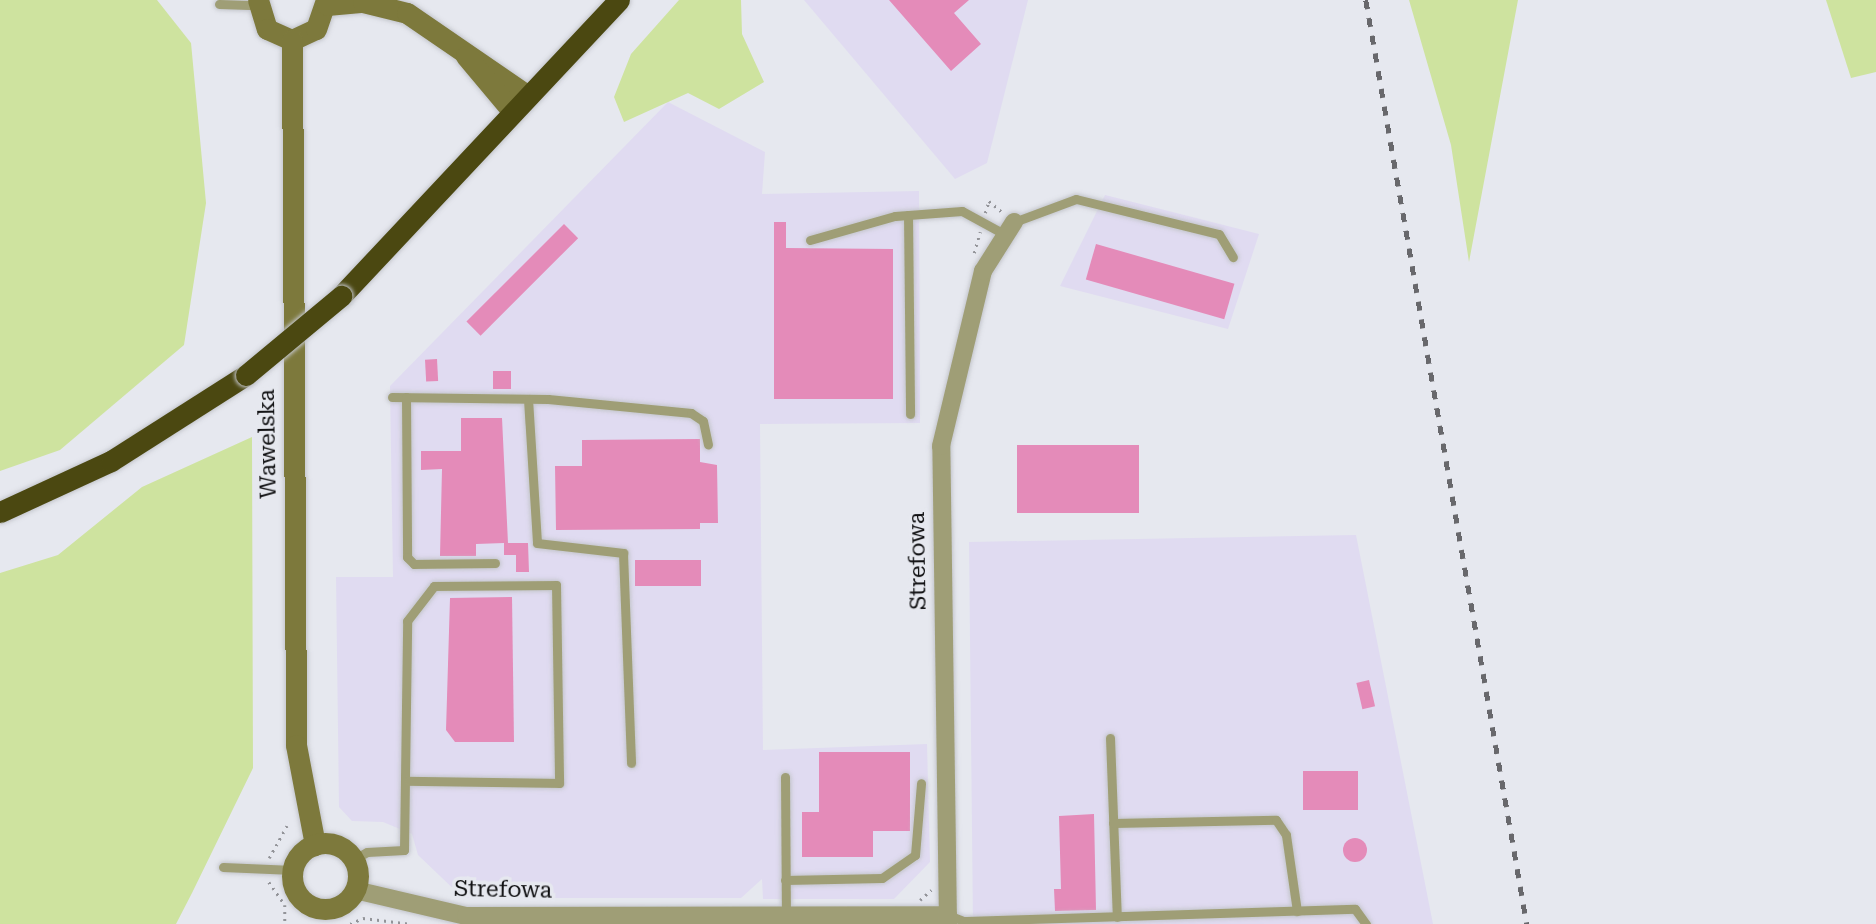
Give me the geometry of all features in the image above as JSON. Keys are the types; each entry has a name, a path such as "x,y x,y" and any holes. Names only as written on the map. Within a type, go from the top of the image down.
{"highway":[{"path":"0,512 120,455 246,375 341,296 619,0"}],"street":[{"path":"257,2 267,29 292,40 316,29 326,2 391,8 461,48 528,96"},
{"name":"Wawelska","path":"292,40 296,745 315,845"},
{"path":"461,48 513,112"},
{"name":"Strefowa","path":"355,890 466,916 786,915 948,919 941,446 983,271 1010,228"},
{"path":"315,845 336,845 354,860 355,890 339,906 312,916 295,890 293,870 315,845"}],"lane":[{"path":"219,4 257,2"},
{"path":"810,240 908,215 962,211 1010,228 1076,199 1219,234 1233,257"},
{"path":"908,215 910,414"},
{"path":"392,397 528,399 691,413 704,421 708,443"},
{"path":"406,397 407,557 414,564 495,562"},
{"path":"528,399 537,543 624,553 631,763"},
{"path":"354,860 367,852 404,850 409,781 407,621 434,586 556,585 559,783 409,781"},
{"path":"1110,737 1117,917"},
{"path":"785,777 786,915"},
{"path":"785,880 882,878 915,855 921,783"},
{"path":"1113,823 1276,820 1286,835 1297,911"},
{"path":"223,867 293,870"},
{"path":"948,919 964,921 1117,917 1150,920 1355,909 1366,924"}],"path":[{"path":"350,924 363,918 412,924"}],"shaded area":[{"path":"804,0 1028,0 987,163 955,179"},
{"path":"668,102 765,152 762,194 919,191 920,423 760,424 763,750 927,744 930,862 894,899 763,899 762,879 741,898 463,898 418,855 412,834 383,822 352,821 339,807 336,577 393,577 390,386"},
{"path":"1105,195 1259,234 1228,329 1060,286"},
{"path":"1356,535 1433,924 973,924 969,542"}],"green space":[{"path":"0,0 157,0 191,43 206,203 184,345 60,450 0,471"},
{"path":"679,0 741,0 742,34 764,82 719,109 688,93 624,122 614,97 631,54"},
{"path":"1409,0 1518,0 1469,262 1451,145"},
{"path":"1826,0 1876,0 1876,72 1851,78"},
{"path":"252,437 253,768 176,924 0,924 0,573 58,555 142,487"}],"building":[{"path":"889,0 969,0 954,13 981,44 951,71"},
{"path":"774,222 786,222 786,248 893,249 893,399 774,399"},
{"path":"564,224 578,238 481,336 466,322"},
{"path":"1096,244 1234,284 1224,319 1086,280"},
{"path":"437,359 438,381 426,382 425,360"},
{"path":"493,371 511,371 511,389 493,389"},
{"path":"461,418 502,418 508,543 528,543 529,572 516,572 516,555 504,555 504,543 476,544 476,556 440,556 442,469 421,470 421,451 461,451"},
{"path":"700,439 700,462 717,465 718,523 700,523 700,529 556,530 555,466 582,466 582,440"},
{"path":"1017,445 1139,445 1139,513 1017,513"},
{"path":"635,560 701,560 701,586 635,586"},
{"path":"512,597 514,742 455,742 446,730 450,598"},
{"path":"1369,680 1375,706 1362,709 1356,683"},
{"path":"819,752 910,752 910,831 873,831 873,857 802,857 802,812 819,812"},
{"path":"1303,771 1358,771 1358,810 1303,810"},
{"path":"1094,814 1096,910 1055,911 1054,889 1061,889 1059,816"},
{"path":"1355,838 1364,841 1367,850 1364,859 1355,862 1346,859 1343,850 1346,841"}],"railway":[{"path":"1366,0 1527,924"}]}
